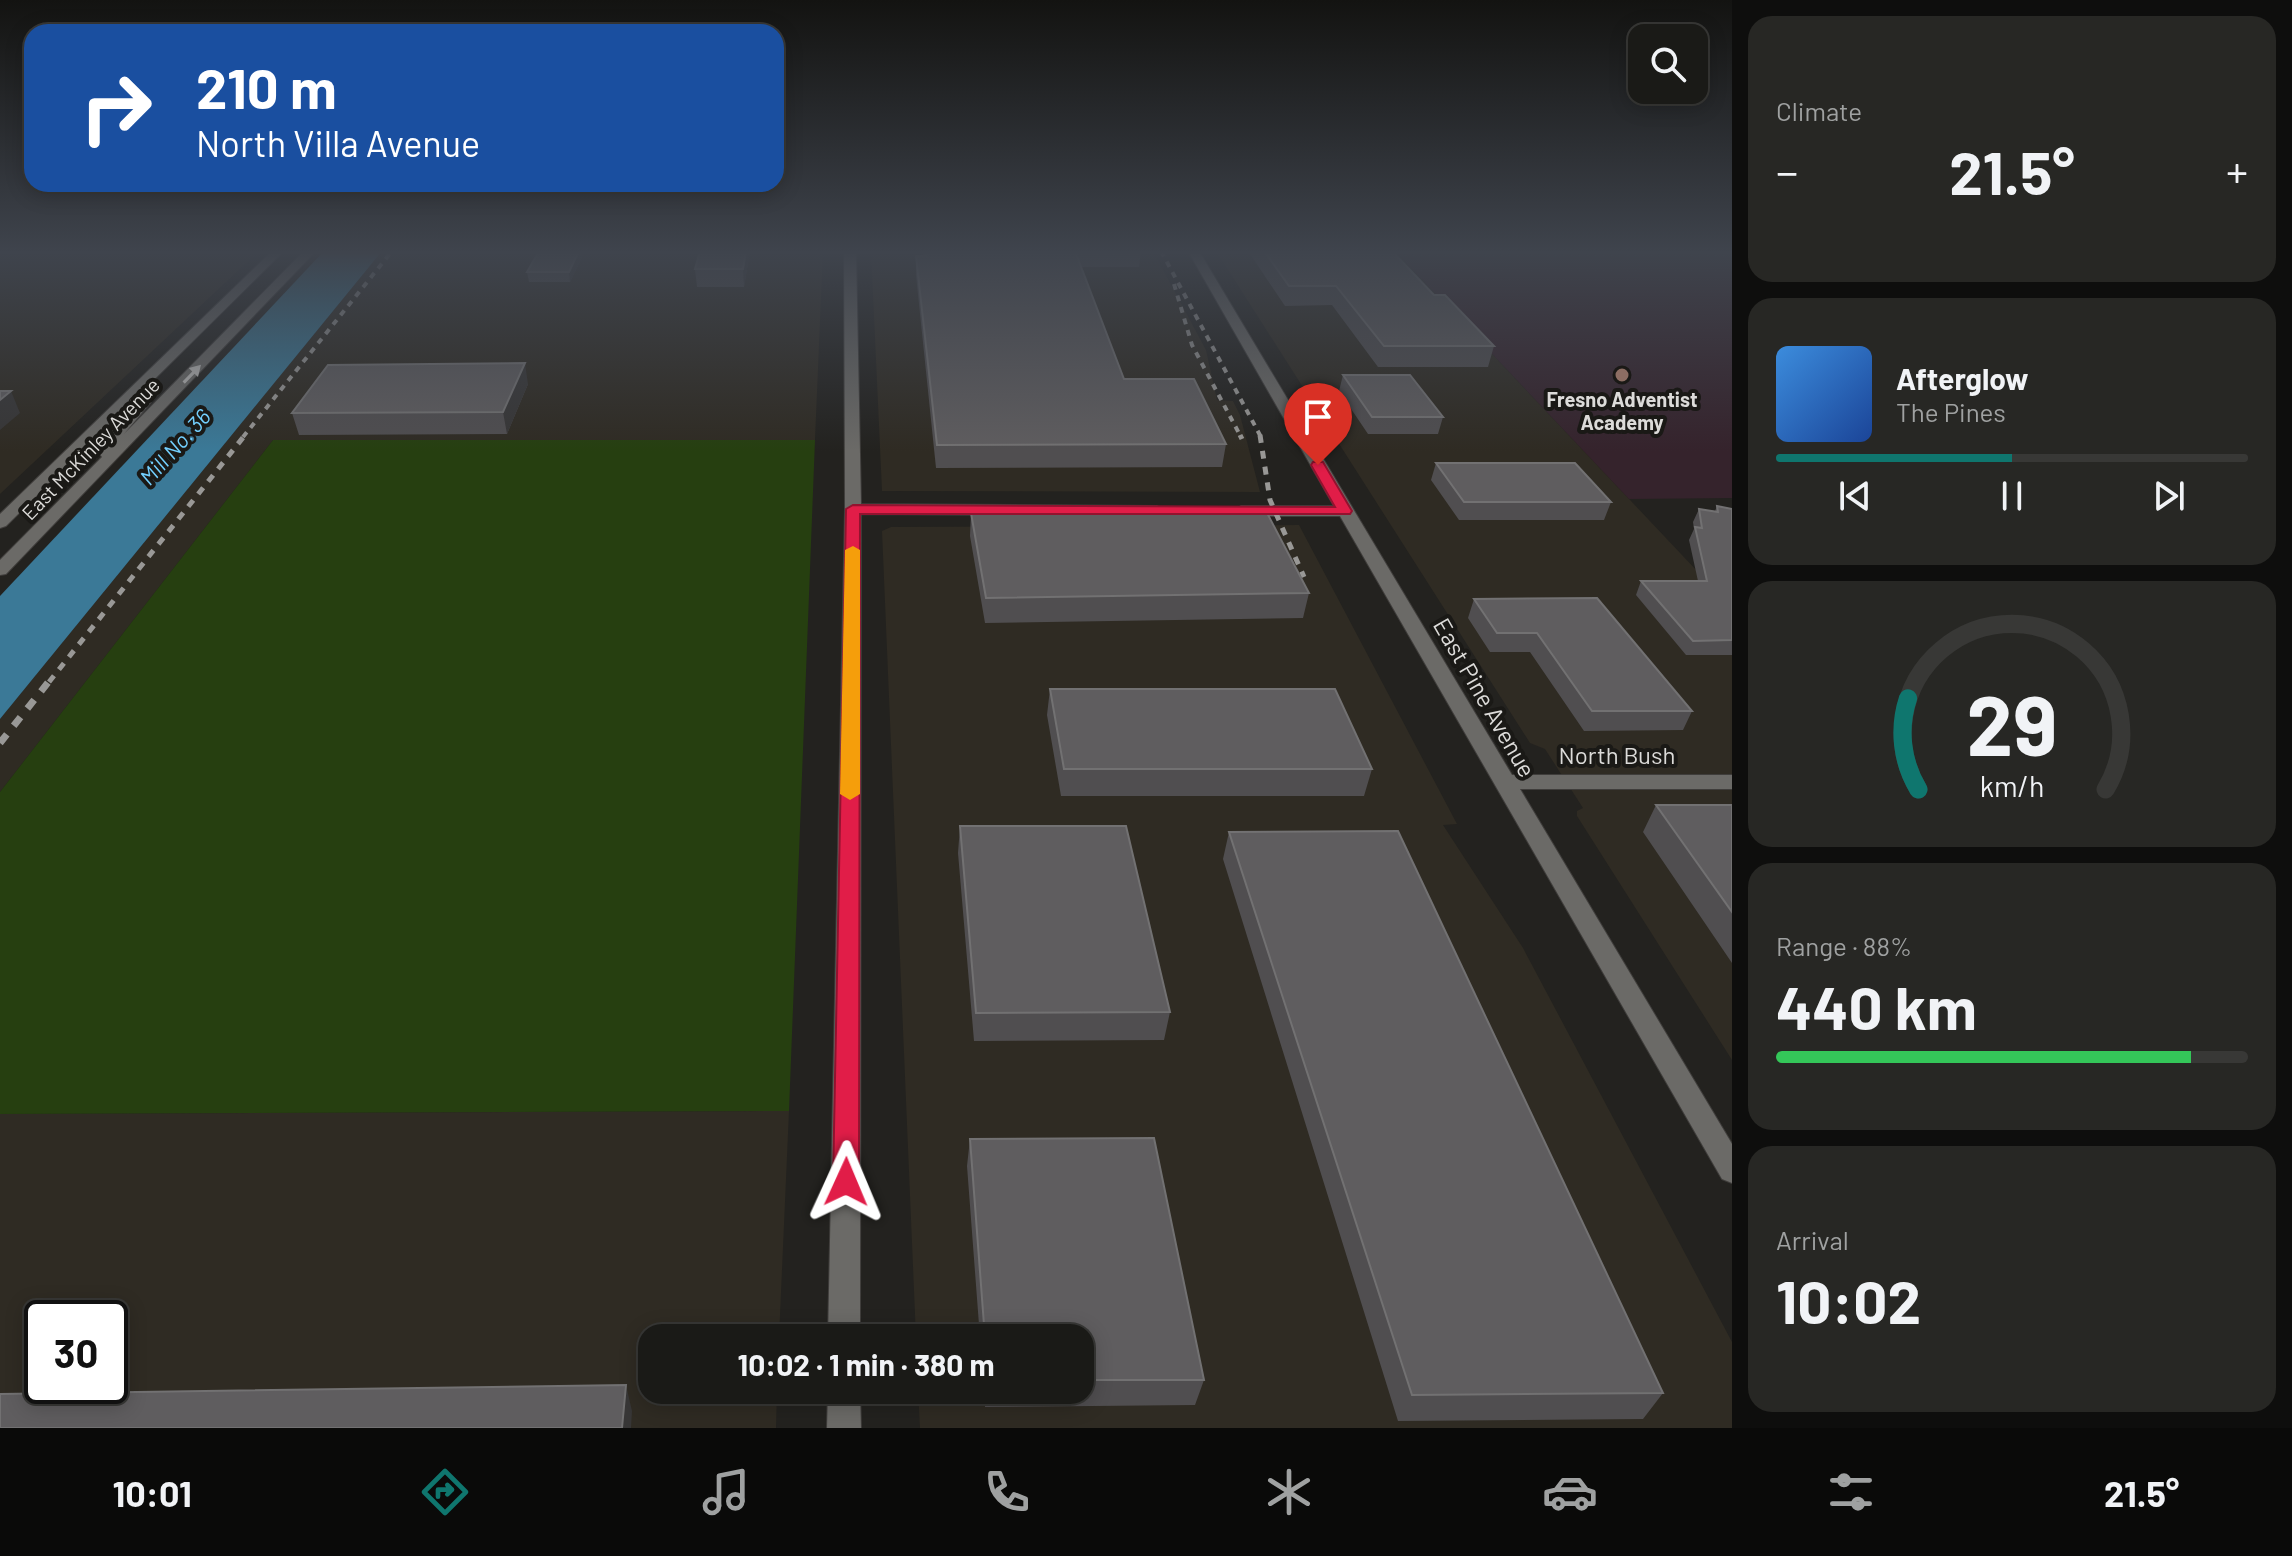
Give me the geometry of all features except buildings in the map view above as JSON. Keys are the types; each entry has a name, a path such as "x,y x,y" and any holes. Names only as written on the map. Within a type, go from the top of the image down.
{"street":[{"name":"East McKinley Avenue","path":"0,523 212,318"},
{"path":"213,352 197,347 226,318"},
{"name":"East McKinley Avenue","path":"0,570 246,318"},
{"path":"844,1324 853,509 851,318"},
{"name":"East Pine Avenue","path":"1232,318 1732,1170"},
{"path":"93,477 122,425 169,375 171,367 163,365"},
{"path":"853,509 1179,511"},
{"path":"1226,511 1345,511"},
{"name":"North Bush","path":"1503,782 1732,782"},
{"path":"844,1404 844,1428"}],"shaded area":[{"path":"0,318 188,318 0,494"},
{"path":"328,318 820,318 815,440 273,440 0,792 0,719"},
{"path":"874,318 1189,318 1206,350 1217,400 1233,401 1240,415 1260,492 882,491"},
{"path":"1259,318 1458,318 1732,608 1732,1060 1577,816 1577,811 1583,808 1545,749 1530,743"},
{"name":"Fresno Adventist Academy","path":"1458,318 1732,318 1732,498 1629,499"},
{"path":"1299,525 1457,824 1443,825 1523,948 1732,1342 1732,1428 920,1428 919,1404 1094,1404 1094,1324 915,1324 882,531 891,527"},
{"path":"789,1111 780,1324 638,1324 638,1404 777,1404 776,1428 0,1428 0,1114"}],"green space":[{"path":"273,440 815,440 789,1111 0,1114 0,792"}],"water":[{"name":"Mill No. 36","path":"261,318 328,318 0,719 0,596"}],"railway":[{"path":"243,437 339,318"},
{"path":"1184,318 1192,345 1241,437"},
{"path":"1197,318 1260,435"},
{"path":"49,682 245,435"},
{"path":"1260,435 1270,500 1304,577"},
{"path":"0,743 50,680"}],"slow traffic":[{"path":"850,794 853,550"}],"place":[{"name":"Fresno Adventist Academy","path":"1622,375"}],"route":[{"path":"846,1182 853,509 1345,511 1318,465"}]}
